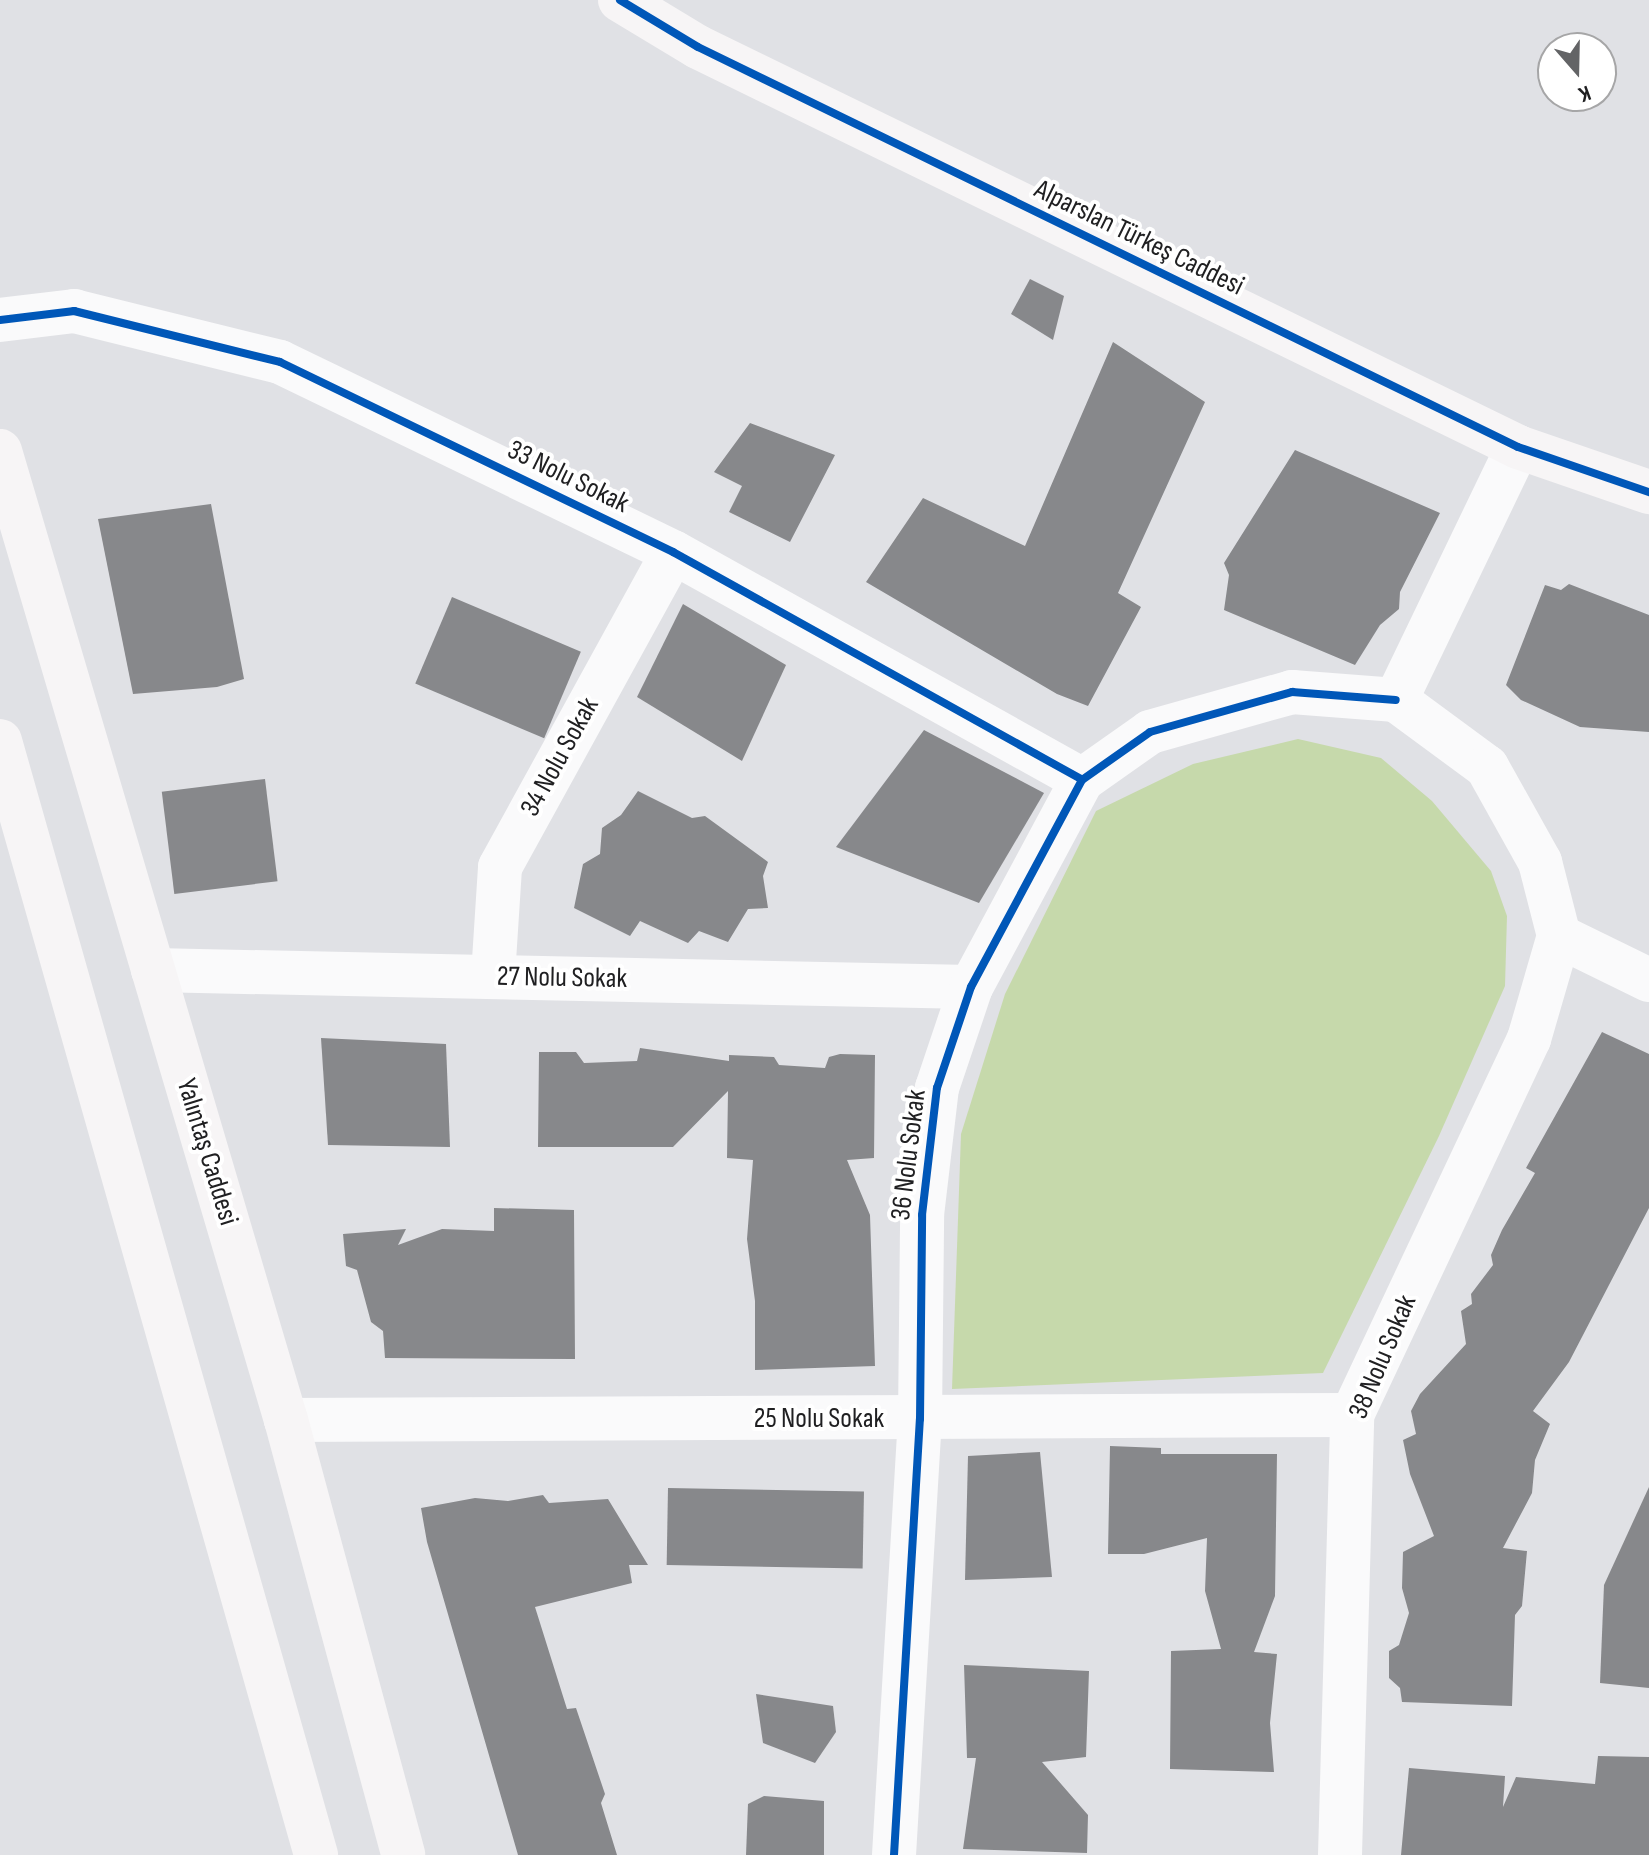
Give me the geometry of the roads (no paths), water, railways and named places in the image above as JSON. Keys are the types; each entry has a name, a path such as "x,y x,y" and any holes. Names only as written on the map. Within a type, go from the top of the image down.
{"main road":[{"name":"Alparslan Türkeş Caddesi","path":"620,0 698,47 1518,447 1649,492"},
{"name":"Yalıntaş Caddesi","path":"0,451 286,1420 403,1855"},
{"path":"0,741 316,1855"}],"street":[{"name":"33 Nolu Sokak","path":"0,320 74,311 280,362 673,552 1082,780"},
{"path":"1518,447 1396,700 1487,767 1540,862 1559,936 1649,980"},
{"name":"34 Nolu Sokak","path":"493,976 500,867 673,552"},
{"name":"36 Nolu Sokak","path":"894,1855 920,1419 922,1215 937,1088 971,987 1082,780 1150,732 1292,692 1396,700"},
{"name":"38 Nolu Sokak","path":"1340,1855 1352,1415 1529,1039 1559,936"},
{"name":"27 Nolu Sokak","path":"153,970 971,987"},
{"name":"25 Nolu Sokak","path":"286,1420 1352,1415"}]}
